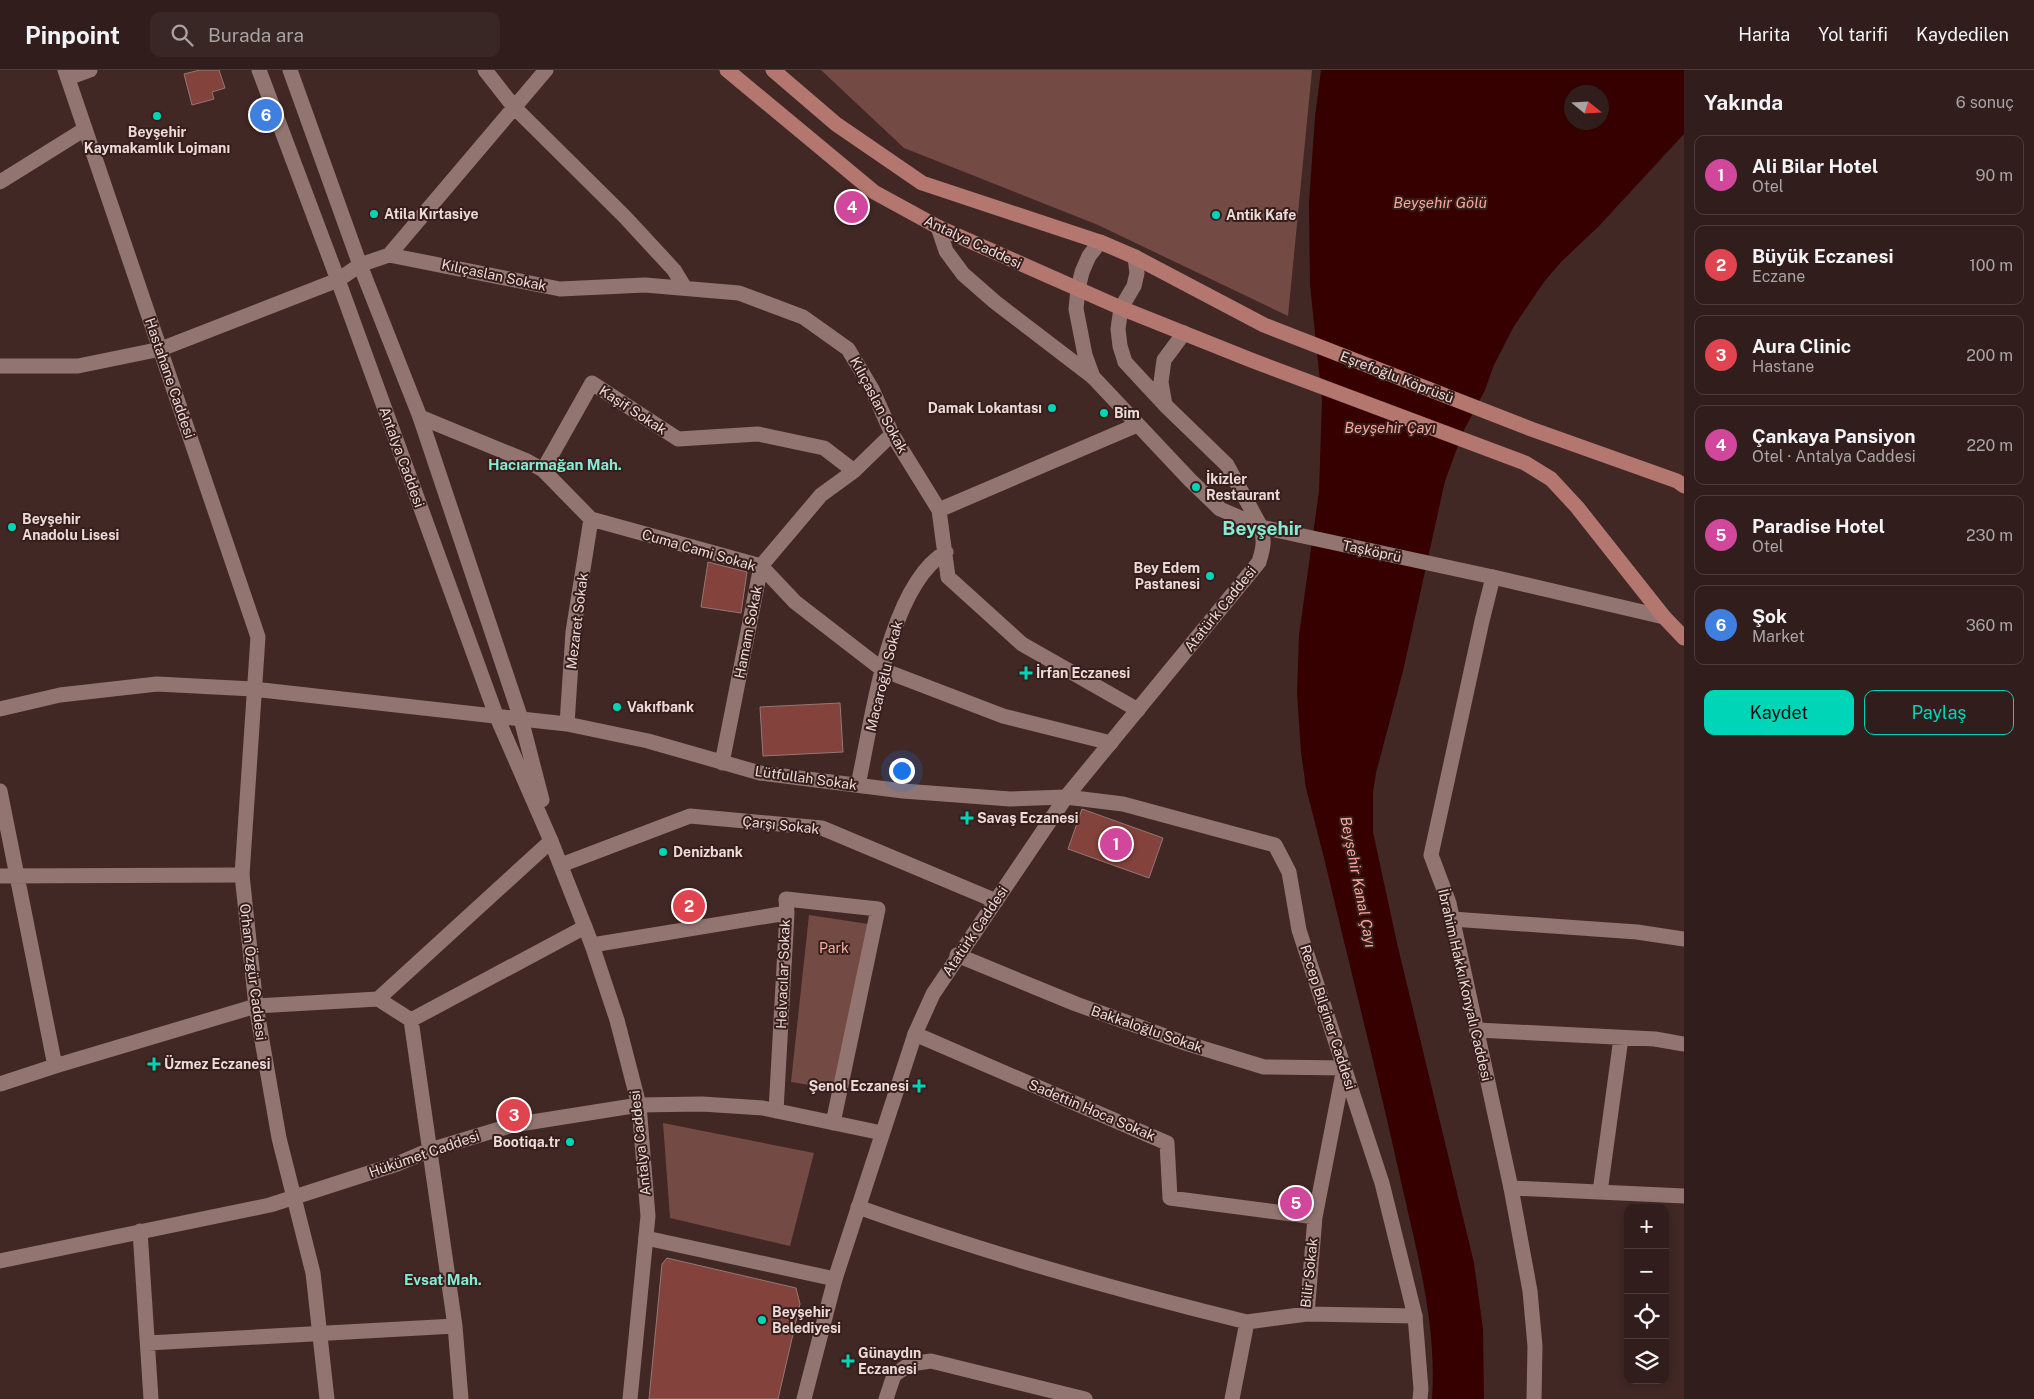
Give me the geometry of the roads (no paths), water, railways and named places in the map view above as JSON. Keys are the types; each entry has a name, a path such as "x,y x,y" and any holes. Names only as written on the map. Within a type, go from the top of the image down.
{"main road":[{"name":"Antalya Caddesi","path":"727,70 874,192 938,227 1121,308 1251,360 1516,459 1532,467 1551,479 1577,507 1664,617"},
{"path":"773,70 836,124 922,183 1100,242 1135,257"},
{"name":"Eşrefoğlu Köprüsü","path":"1135,257 1264,325 1531,430 1682,484"},
{"path":"1664,617 1684,638"}],"street":[{"path":"66,74 90,70"},
{"name":"Antalya Caddesi","path":"259,70 270,104 338,280 496,715 552,841 592,945 617,1020 639,1105 648,1216 630,1399"},
{"name":"Antalya Caddesi","path":"290,70 360,265 420,418 522,718 552,841"},
{"path":"486,70 514,107 631,224 674,270 685,288"},
{"path":"0,366 78,366 161,349 338,280 360,265 389,255 546,70"},
{"name":"Hastahane Caddesi","path":"66,74 258,637 254,688"},
{"path":"0,182 85,129"},
{"path":"938,227 946,252 963,274 994,302 1094,378 1137,425 1220,509 1261,527"},
{"path":"1094,378 1085,355 1076,309 1078,289 1084,264 1100,242"},
{"name":"Kılıçaslan Sokak","path":"389,255 560,289 645,285 739,293 803,317 848,349 872,388 892,434 939,510 948,577 1022,644 1138,710"},
{"path":"1121,308 1134,286 1137,272 1135,257"},
{"name":"Atatürk Caddesi","path":"804,1399 835,1279 915,1034 933,994 1066,797 1259,562 1264,548 1261,527 1227,466 1165,405 1125,362 1120,346 1118,329 1121,308"},
{"path":"1165,405 1161,382 1164,360 1184,333"},
{"name":"Kaşif Sokak","path":"544,470 592,383 678,439 758,434 824,448 854,471"},
{"path":"420,418 527,461 544,470 591,519"},
{"path":"939,510 1137,425"},
{"name":"Hamam Sokak","path":"722,763 762,566 821,496 854,471 892,434"},
{"name":"Cuma Cami Sokak","path":"591,519 762,566 795,602 883,670 1002,716 1111,743"},
{"name":"Mezaret Sokak","path":"567,724 573,632 591,519"},
{"name":"Taşköprü","path":"1261,527 1494,576 1664,617"},
{"name":"Macaroğlu Sokak","path":"858,785 883,670 897,620 910,590 928,566 946,552"},
{"name":"İbrahim Hakkı Konyalı Caddesi","path":"1494,576 1482,621 1431,856 1449,903 1511,1188 1530,1291 1535,1346 1534,1399"},
{"name":"Lütfullah Sokak","path":"0,709 60,695 157,684 254,688 567,724 648,741 760,773 858,785 1010,799 1066,797"},
{"name":"Orhan Özgür Caddesi","path":"254,688 242,875 256,1006 279,1138 313,1273 327,1399"},
{"path":"0,791 55,1066"},
{"name":"Recep Bilginer Caddesi","path":"1066,797 1123,804 1275,845 1288,872 1299,930 1382,1183 1415,1316 1421,1389 1420,1399"},
{"name":"Çarşı Sokak","path":"561,865 690,816 822,828 996,901"},
{"path":"378,999 552,841"},
{"path":"0,876 16,874 242,875"},
{"path":"787,913 786,899 878,909 833,1123"},
{"name":"Helvacılar Sokak","path":"592,945 787,913 776,1111"},
{"path":"1452,919 1637,932 1684,939"},
{"path":"412,1020 585,927"},
{"name":"Bakkaloğlu Sokak","path":"958,955 1076,1004 1182,1042 1264,1067 1344,1068"},
{"path":"0,1084 256,1006 378,999 412,1020"},
{"path":"412,1020 455,1326 461,1399"},
{"path":"1476,1030 1655,1040 1684,1044"},
{"name":"Sadettin Hoca Sokak","path":"915,1034 1167,1142 1170,1198 1315,1217"},
{"path":"1600,1192 1621,1038"},
{"name":"Bilir Sokak","path":"1247,1322 1308,1314 1315,1217 1344,1068"},
{"name":"Hükümet Caddesi","path":"0,1261 270,1205 397,1164 430,1150 513,1125 639,1105 702,1104 776,1111 882,1133"},
{"path":"1511,1188 1684,1196"},
{"path":"858,1207 927,1232 1087,1281 1247,1322 1232,1399"},
{"path":"140,1231 152,1399"},
{"path":"646,1238 835,1279"},
{"path":"1308,1314 1415,1316"},
{"path":"148,1343 455,1326"},
{"path":"886,1399 894,1375 910,1364 931,1361 1085,1399"}],"water":[{"path":"1321,70 1684,70 1684,134 1544,282 1514,326 1494,365 1485,390 1463,432 1445,481 1403,671 1376,773 1373,792 1373,832 1397,943 1474,1263 1483,1329 1484,1399 1432,1399 1432,1345 1420,1265 1374,1063 1306,788 1301,752 1297,694 1299,635 1319,491 1322,400 1310,285 1309,202 1315,117"}],"place":[{"name":"Şok","path":"266,115"},
{"name":"Beyşehir Kaymakamlık Lojmanı","path":"157,116"},
{"name":"Çankaya Pansiyon","path":"852,207"},
{"name":"Atila Kırtasiye","path":"374,214"},
{"name":"Antik Kafe","path":"1216,215"},
{"name":"Damak Lokantası","path":"1052,408"},
{"name":"Bim","path":"1104,413"},
{"name":"İkizler Restaurant","path":"1196,487"},
{"name":"Beyşehir Anadolu Lisesi","path":"12,527"},
{"name":"Bey Edem Pastanesi","path":"1210,576"},
{"name":"İrfan Eczanesi","path":"1026,673"},
{"name":"Vakıfbank","path":"617,707"},
{"name":"Savaş Eczanesi","path":"967,818"},
{"name":"Ali Bilar Hotel","path":"1116,844"},
{"name":"Denizbank","path":"663,852"},
{"name":"Büyük Eczanesi","path":"689,906"},
{"name":"Üzmez Eczanesi","path":"154,1064"},
{"name":"Şenol Eczanesi","path":"919,1086"},
{"name":"Aura Clinic","path":"514,1115"},
{"name":"Bootiqa.tr","path":"570,1142"},
{"name":"Paradise Hotel","path":"1296,1203"},
{"name":"Beyşehir Belediyesi","path":"762,1320"},
{"name":"Günaydın Eczanesi","path":"848,1361"}],"district":[{"name":"Hacıarmağan Mah.","path":"555,465"},
{"name":"Beyşehir","path":"1262,528"},
{"name":"Evsat Mah.","path":"443,1280"}],"water label":[{"name":"Beyşehir Gölü","path":"1440,203"},
{"name":"Beyşehir Çayı","path":"1390,428"},
{"name":"Beyşehir Kanal Çayı","path":"1358,882"}],"park label":[{"name":"Park","path":"834,948"}]}
